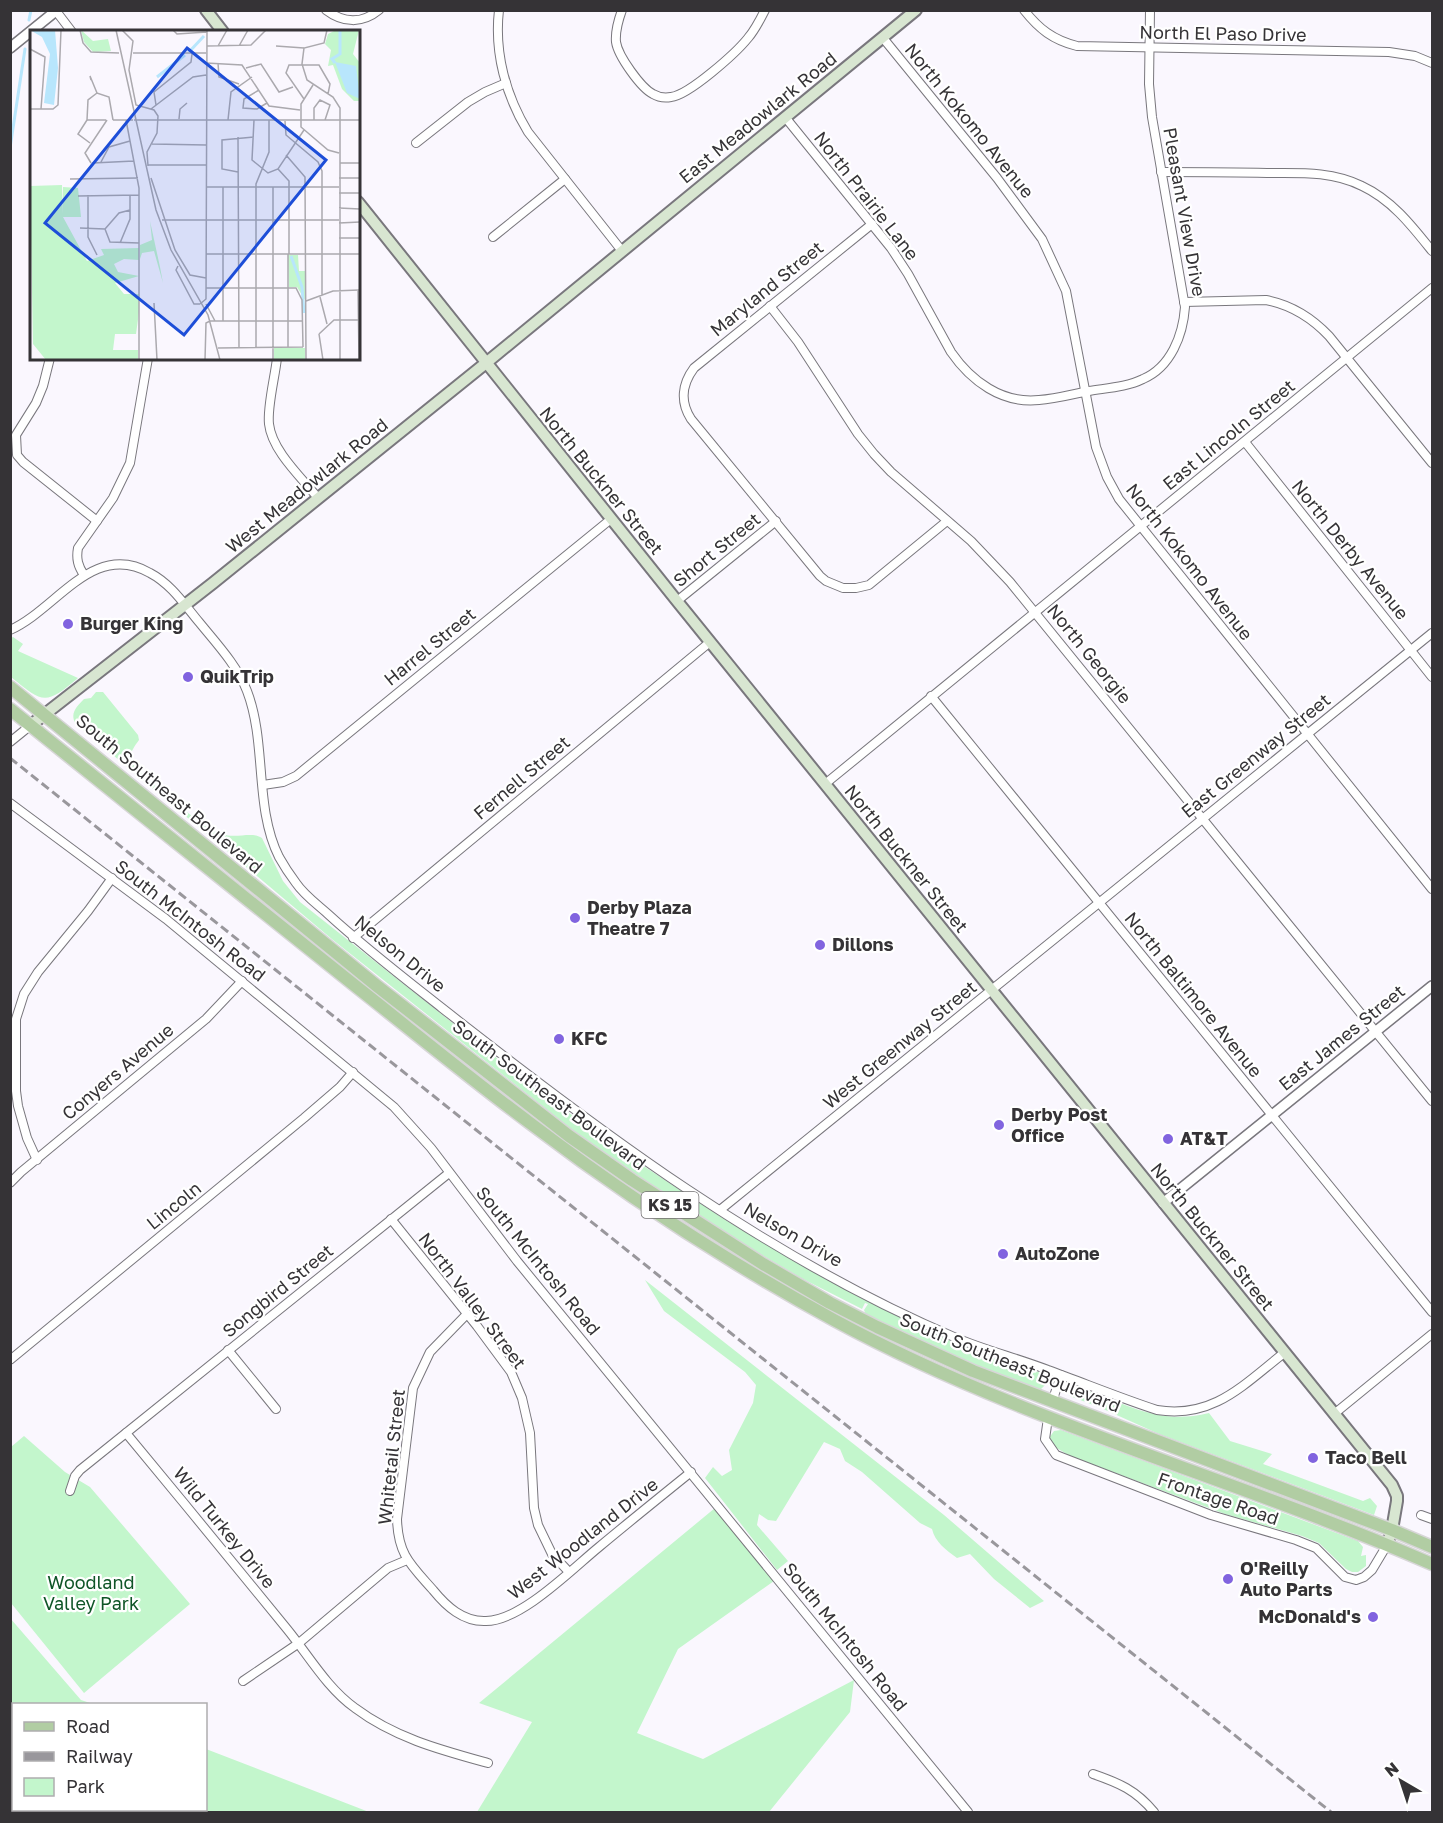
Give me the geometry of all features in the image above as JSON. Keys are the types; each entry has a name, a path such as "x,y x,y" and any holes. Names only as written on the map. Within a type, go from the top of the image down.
{"main road":[{"path":"206,10 221,30"},
{"name":"East Meadowlark Road","path":"622,251 916,10"},
{"name":"North Buckner Street","path":"360,205 710,642 1392,1485 1397,1496 1392,1530 1386,1545"},
{"name":"West Meadowlark Road","path":"32,725 185,606 622,251"},
{"name":"South Southeast Boulevard","path":"10,687 239,875 568,1136 763,1264 830,1303 934,1354 1432,1547"},
{"name":"South Southeast Boulevard","path":"10,709 495,1096 607,1179 714,1249 806,1304 902,1355 993,1396 1317,1517 1432,1564"},
{"path":"993,1396 1010,1394 1040,1406 1053,1402"},
{"path":"1048,1418 1064,1415 1099,1427 1112,1424"}],"street":[{"path":"326,10 343,20 360,21 379,10"},
{"path":"499,10 498,38 506,83 514,107 528,132 622,251"},
{"path":"622,10 615,33 616,44 623,60 650,92 669,97 684,93 726,60 749,37 765,10"},
{"name":"North El Paso Drive","path":"1024,10 1044,32 1065,43 1079,46 1389,52 1414,56 1432,63"},
{"name":"Pleasant View Drive","path":"1086,392 1143,380 1162,366 1175,348 1185,319 1150,95 1150,10"},
{"path":"32,30 56,11 70,30"},
{"path":"10,48 30,32"},
{"name":"North Kokomo Avenue","path":"883,38 997,178 1042,239 1066,291 1095,444 1114,492 1432,889"},
{"path":"416,143 468,102 506,83"},
{"name":"North Prairie Lane","path":"785,117 872,224 908,274 951,352 975,380 999,394 1024,400 1039,400 1086,392"},
{"path":"1161,172 1323,174 1341,177 1365,187 1386,200 1432,251"},
{"path":"493,237 565,179"},
{"name":"Maryland Street","path":"776,522 691,419 684,403 683,393 686,382 694,368 872,224"},
{"name":"East Lincoln Street","path":"825,784 1432,288"},
{"path":"1184,302 1260,300 1278,303 1300,312 1318,324 1432,463"},
{"name":"North Georgie","path":"770,306 798,342 858,434 874,454 891,472 992,562 1432,1101"},
{"path":"50,360 44,386 36,404 16,435 17,455 97,521"},
{"path":"84,575 78,565 77,555 81,543 113,498 130,463 148,360"},
{"path":"277,360 269,424 273,437 287,460 318,498"},
{"name":"North Derby Avenue","path":"1245,442 1432,676"},
{"name":"Harrel Street","path":"262,784 283,782 296,776 611,519"},
{"path":"776,522 826,581 843,588 856,588 868,585 947,521"},
{"name":"Short Street","path":"677,601 776,522"},
{"name":"Nelson Drive","path":"10,630 23,624 84,575 108,566 132,565 146,570 161,580 234,665 247,691 256,725 269,825 278,856 299,888 353,938 592,1124 720,1210 811,1264 916,1319 978,1346 1157,1410 1174,1412 1196,1410 1214,1404 1233,1393 1284,1353"},
{"name":"East Greenway Street","path":"1099,902 1432,633"},
{"name":"Fernell Street","path":"353,938 710,642"},
{"name":"North Baltimore Avenue","path":"931,696 1432,1312"},
{"name":"West Meadowlark Road","path":"10,742 32,725"},
{"name":"South McIntosh Road","path":"10,803 166,919 394,1107 424,1140 517,1261 968,1812"},
{"path":"37,1160 21,1120 17,1102 16,1019 24,994 38,972 112,878"},
{"name":"West Greenway Street","path":"720,1210 1099,902"},
{"name":"Conyers Avenue","path":"10,1183 206,1018 242,981"},
{"name":"East James Street","path":"1164,1203 1432,986"},
{"name":"Lincoln","path":"10,1360 304,1118 353,1072"},
{"name":"Songbird Street","path":"70,1491 75,1476 80,1470 449,1173"},
{"name":"North Valley Street","path":"391,1219 511,1372 522,1398 530,1433 534,1508 538,1525 552,1554 569,1572"},
{"name":"Whitetail Street","path":"407,1560 399,1541 397,1519 413,1388 430,1352 467,1314"},
{"path":"1334,1414 1432,1334"},
{"path":"228,1350 276,1409"},
{"path":"1053,1402 1061,1375"},
{"name":"Frontage Road","path":"1048,1418 1045,1439 1056,1455 1211,1515 1316,1548 1345,1577 1356,1580 1364,1577 1372,1570 1386,1545"},
{"name":"Wild Turkey Drive","path":"126,1432 299,1643 337,1693 353,1708 414,1742 488,1763"},
{"name":"West Woodland Drive","path":"407,1560 445,1605 470,1619 495,1621 509,1616 539,1597 691,1472"},
{"path":"1421,1515 1432,1519"},
{"path":"243,1681 299,1643 388,1568 407,1560"},
{"path":"1093,1774 1123,1785 1154,1812"}],"green space":[{"path":"11,638 23,644 18,651 78,678 51,697 44,698 30,692 11,677"},
{"path":"96,692 103,692 138,735 139,740 132,750 131,762 142,774 205,826 227,835 254,835 262,838 283,881 300,902 536,1089 630,1157 727,1221 829,1280 919,1327 981,1354 1041,1373 1046,1378 1046,1384 1041,1389 1037,1389 999,1375 866,1315 864,1310 868,1304 865,1303 862,1309 801,1278 696,1216 594,1147 333,940 76,724 73,717 77,707 84,699 91,698"},
{"path":"645,1280 944,1515 1044,1601 1030,1608 994,1579 970,1554 957,1558 938,1542 932,1529 920,1523 862,1472 845,1461 840,1449 824,1442 776,1521 768,1520 759,1514 757,1525 788,1561 777,1570 705,1478 713,1467 722,1476 732,1470 729,1450 753,1403 756,1385 745,1372 664,1311"},
{"path":"1069,1385 1138,1410 1164,1416 1193,1416 1209,1413 1230,1441 1272,1454 1263,1464 1363,1501 1370,1498 1377,1506 1374,1515 1159,1434 1070,1396 1066,1390"},
{"path":"1061,1430 1358,1541 1363,1547 1361,1556 1366,1555 1366,1566 1358,1572 1352,1572 1319,1543 1302,1536 1225,1514 1070,1456 1055,1447 1049,1438 1054,1431"},
{"name":"Woodland Valley Park","path":"24,1436 65,1472 90,1487 190,1604 84,1693 11,1603 11,1447"},
{"path":"715,1508 774,1581 678,1649 637,1733 703,1759 854,1680 850,1712 769,1812 477,1812 532,1722 479,1703"},
{"path":"10,1618 81,1700 90,1703 12,1703 12,1811 207,1811 207,1749 369,1812 11,1812"}],"waterway":[{"path":"29,20 31,10"},
{"path":"10,148 25,49"}],"railway":[{"path":"10,758 1331,1812"}],"place":[{"name":"Burger King","path":"68,624"},
{"name":"QuikTrip","path":"188,677"},
{"name":"Derby Plaza Theatre 7","path":"575,918"},
{"name":"Dillons","path":"820,945"},
{"name":"KFC","path":"559,1039"},
{"name":"Derby Post Office","path":"999,1125"},
{"name":"AT&T","path":"1168,1139"},
{"name":"AutoZone","path":"1003,1254"},
{"name":"Taco Bell","path":"1313,1458"},
{"name":"O'Reilly Auto Parts","path":"1228,1579"},
{"name":"McDonald's","path":"1373,1617"}]}
